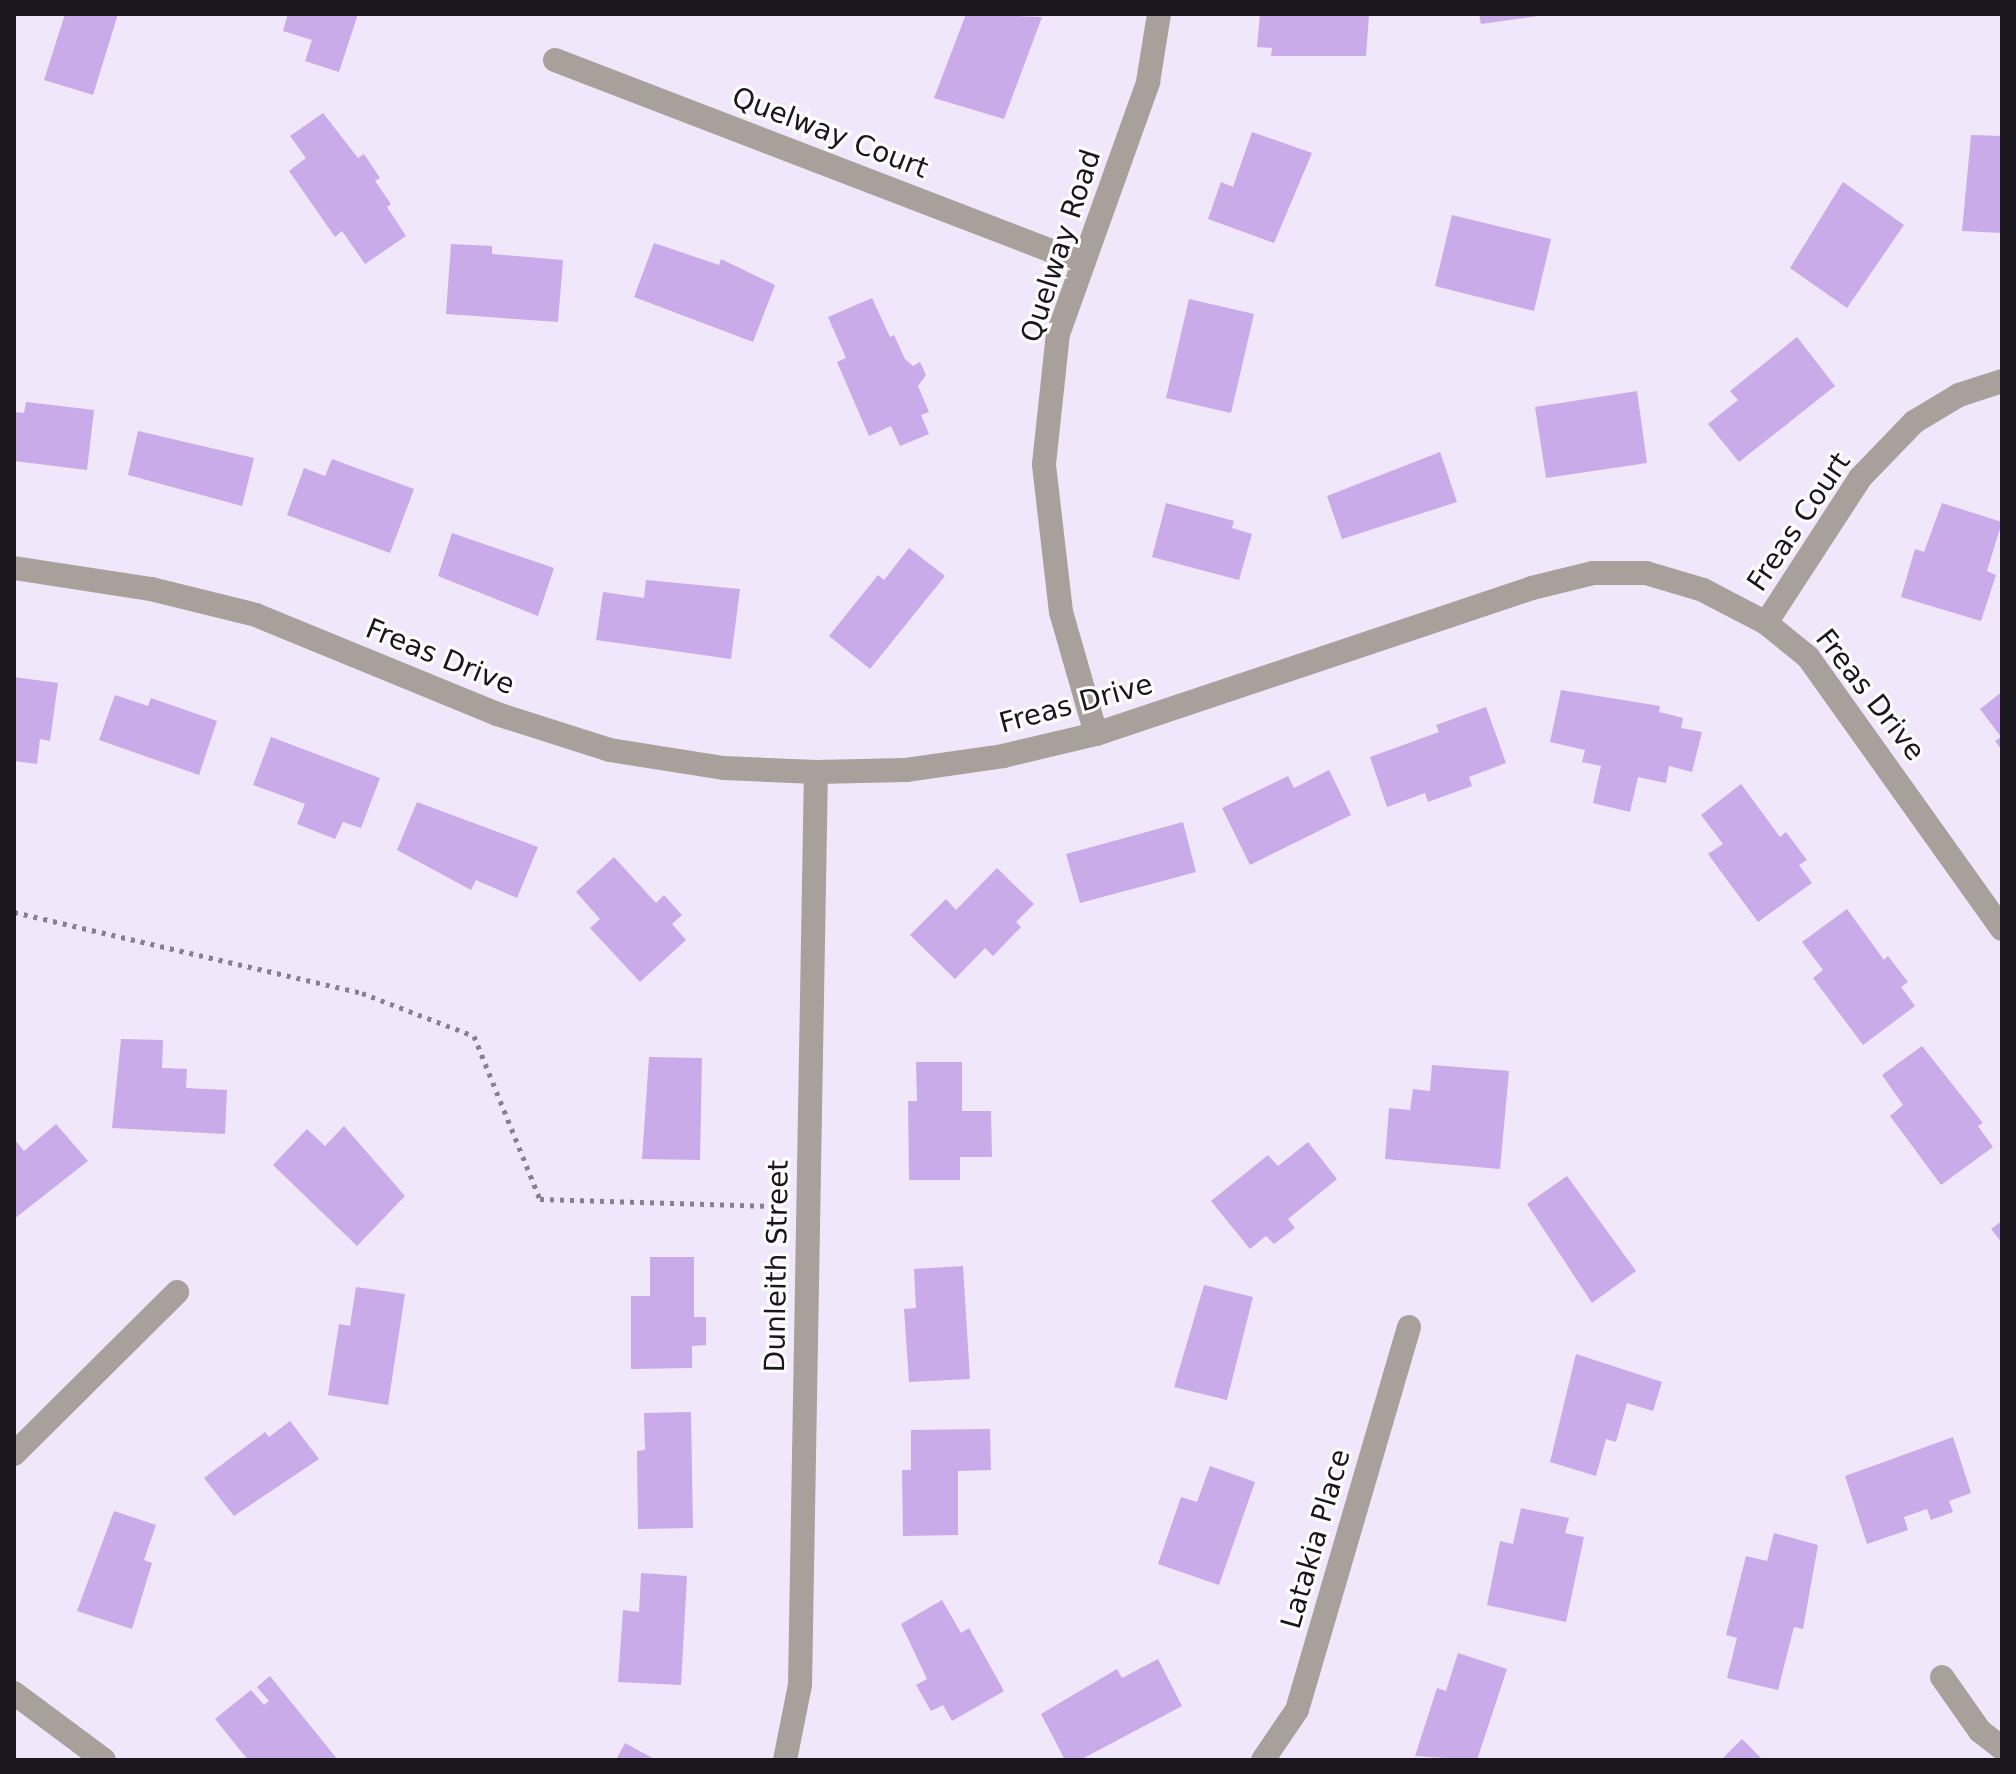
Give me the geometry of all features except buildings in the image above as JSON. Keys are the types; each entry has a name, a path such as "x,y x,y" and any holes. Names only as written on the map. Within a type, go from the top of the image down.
{"street":[{"name":"Quelway Road","path":"1096,734 1061,612 1044,464 1058,334 1148,82 1159,14"},
{"name":"Quelway Court","path":"555,60 1083,263"},
{"name":"Freas Court","path":"1766,623 1860,478 1914,422 1959,395 2002,381"},
{"name":"Freas Drive","path":"14,568 151,589 256,615 497,714 610,750 724,768 816,772 906,770 1003,756 1096,734 1532,588 1593,573 1646,573 1703,590 1766,623 1808,657 1858,721 2002,929"},
{"name":"Dunleith Street","path":"785,1760 800,1685 816,772"},
{"path":"14,1454 177,1292"},
{"name":"Latakia Place","path":"1263,1760 1297,1710 1409,1327"},
{"path":"1942,1677 1980,1731 2002,1748"},
{"path":"14,1693 104,1760"}],"path":[{"path":"14,912 362,993 474,1036 540,1199 809,1208"}]}
